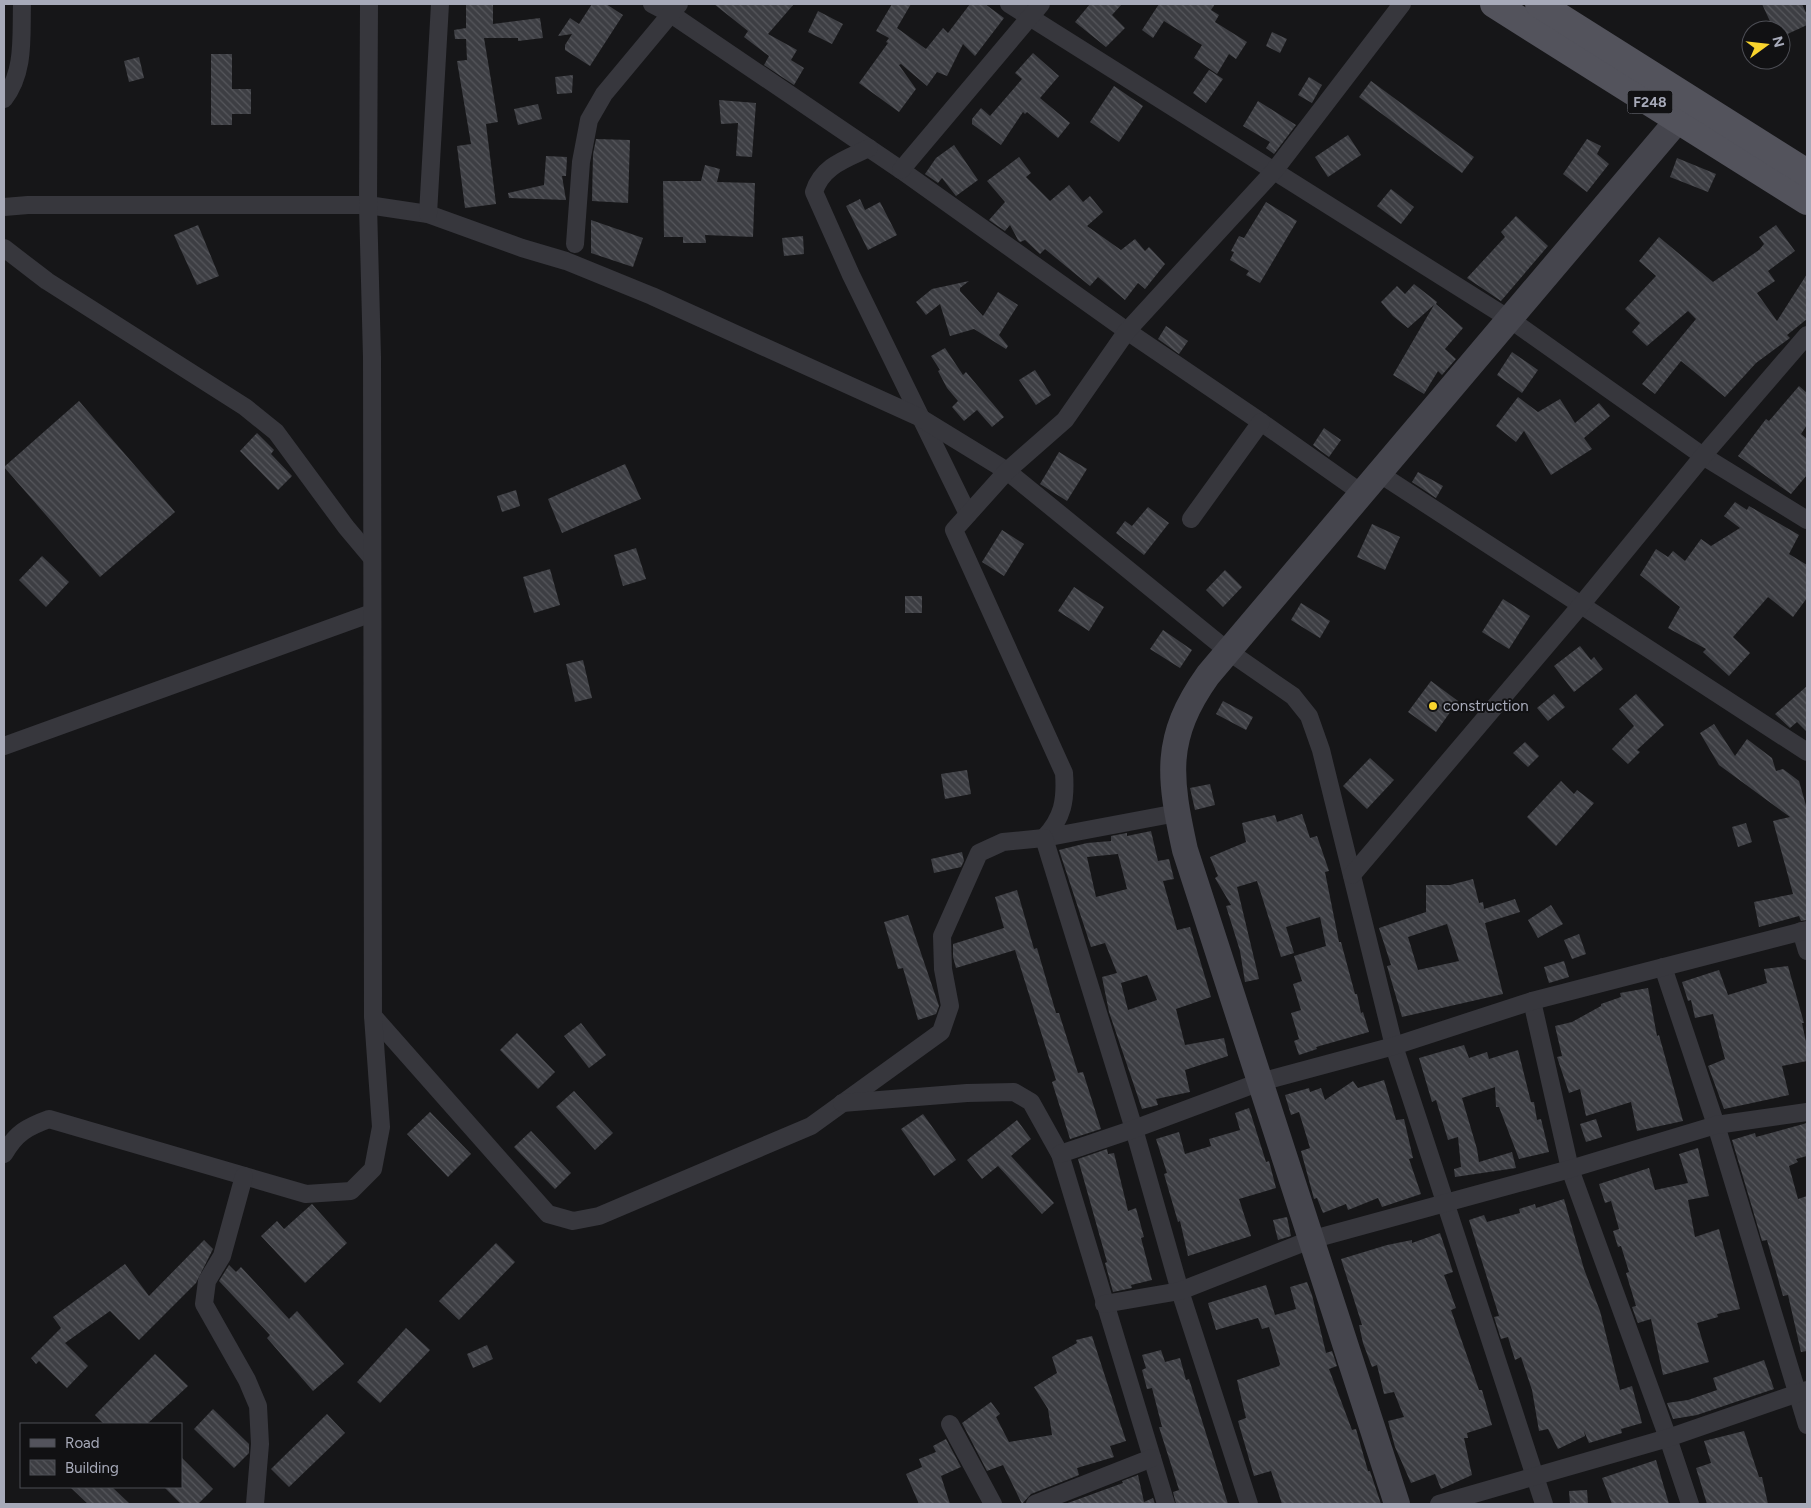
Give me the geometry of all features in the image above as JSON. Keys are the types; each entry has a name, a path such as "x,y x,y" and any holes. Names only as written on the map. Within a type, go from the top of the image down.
{"main road":[{"name":"F248","path":"1494,4 1807,201"},
{"name":"F248","path":"1539,4 1807,173"}],"street":[{"path":"4,99 12,88 21,59 22,4"},
{"path":"4,1154 14,1138 32,1126 50,1118 306,1194 351,1191 373,1169 381,1127 373,1016 372,357 368,205 369,4"},
{"path":"428,214 440,4"},
{"path":"652,4 675,9 1127,331 1363,494"},
{"path":"1009,4 1035,10 1274,171 1511,320 1703,456 1807,520"},
{"path":"1044,838 1057,825 1066,795 1064,773 954,530 1007,471 1065,420 1127,331 1274,171 1402,4"},
{"path":"574,244 581,162 589,120 604,94 675,9"},
{"path":"902,170 1035,10"},
{"path":"1397,1504 1310,1240 1186,850 1174,797 1173,767 1178,731 1190,701 1228,651 1511,320 1678,120"},
{"path":"869,148 834,164 817,180 814,192 851,275 968,514"},
{"path":"4,208 28,205 368,205 428,214 566,261 635,289 919,417 1007,471 1228,651 1293,696 1309,716 1321,750 1394,1046 1444,1204 1544,1504"},
{"path":"4,248 47,281 245,407 276,432 316,488 372,558"},
{"path":"1352,875 1581,605 1703,456 1807,335"},
{"path":"1191,518 1261,422"},
{"path":"1380,474 1807,752"},
{"path":"4,746 372,613"},
{"path":"373,1016 548,1214 574,1221 600,1216 811,1126 941,1032 950,1006 943,969 942,936 979,853 1003,842 1044,838 1177,812"},
{"path":"1044,838 1134,1130 1180,1290 1249,1504"},
{"path":"1060,1154 1134,1130 1260,1082 1394,1046 1532,1001 1804,930 1807,951"},
{"path":"1663,967 1802,1391 1807,1425"},
{"path":"1532,1001 1570,1169 1668,1438 1690,1504"},
{"path":"842,1103 967,1093 1014,1092 1031,1102 1060,1154 1166,1504"},
{"path":"1104,1304 1180,1290 1310,1240 1570,1169 1716,1125 1807,1112"},
{"path":"244,1176 222,1256 207,1281 204,1304 247,1380 258,1406 260,1444 255,1504"},
{"path":"1439,1504 1668,1438 1802,1391"},
{"path":"950,1424 993,1504"},
{"path":"1035,1504 1152,1458"}],"building":[{"path":"466,4 493,4 493,24 540,18 543,38 518,41 518,38 484,38 498,122 486,124 496,204 465,208 457,146 471,144 457,61 467,60 466,39 455,39 454,30 466,28"},
{"path":"592,4 606,4 623,15 590,66 565,50 565,45 572,34 558,36 570,18 579,24"},
{"path":"714,4 794,4 768,34 797,50 791,60 804,68 794,85 764,65 769,56 744,37 748,31"},
{"path":"892,4 911,4 897,28 926,49 943,28 948,33 970,4 985,4 1004,18 975,56 963,44 947,76 937,72 927,86 901,64 899,65 916,89 899,112 859,83 888,43 886,42 889,38 876,31"},
{"path":"1090,4 1122,4 1112,15 1125,28 1106,47 1075,22"},
{"path":"1159,4 1215,4 1211,10 1219,15 1215,22 1247,42 1236,59 1229,54 1217,74 1194,58 1202,45 1164,21 1153,38 1142,30"},
{"path":"1762,4 1802,4 1807,15 1807,25 1791,32 1791,20 1769,20"},
{"path":"818,11 843,24 832,44 808,32"},
{"path":"1272,32 1287,39 1280,53 1266,46"},
{"path":"1033,53 1059,76 1040,98 1070,123 1058,138 1027,112 1025,114 1023,112 1001,145 972,124 972,119 981,108 990,116 1022,79 1015,73"},
{"path":"211,54 232,54 232,89 251,89 251,114 232,114 232,125 211,125"},
{"path":"139,57 144,78 129,82 124,61"},
{"path":"1209,70 1223,79 1206,103 1193,93"},
{"path":"573,75 572,93 557,94 555,77"},
{"path":"1309,77 1322,85 1312,103 1298,95"},
{"path":"1371,81 1474,157 1462,173 1359,97"},
{"path":"1114,86 1143,106 1119,142 1090,122"},
{"path":"719,100 756,103 752,157 736,156 738,123 721,124"},
{"path":"1258,101 1296,125 1274,154 1266,148 1270,142 1243,126"},
{"path":"538,104 542,119 518,125 514,109"},
{"path":"1348,135 1361,155 1328,177 1315,157"},
{"path":"596,139 630,140 628,203 592,201 593,154"},
{"path":"1587,139 1601,146 1597,154 1609,164 1587,192 1563,174"},
{"path":"954,145 978,180 956,196 942,178 938,183 925,174 936,158"},
{"path":"546,156 567,157 566,176 562,176 566,200 509,198 508,193 544,185"},
{"path":"1019,157 1031,173 1026,177 1050,201 1069,185 1083,202 1090,196 1103,212 1087,226 1121,250 1135,239 1145,251 1149,247 1165,264 1145,289 1138,283 1125,300 1098,277 1090,286 1045,249 1040,254 1025,240 1020,242 1010,225 1005,231 989,220 1005,202 987,181"},
{"path":"1677,158 1716,174 1708,192 1670,177"},
{"path":"705,165 720,169 717,182 755,183 753,237 705,235 706,243 683,243 683,237 664,237 663,181 701,181"},
{"path":"1391,189 1414,207 1401,224 1377,206"},
{"path":"860,199 865,210 880,202 897,235 868,250 846,206"},
{"path":"1266,202 1297,221 1260,283 1246,275 1249,271 1230,260 1234,252 1231,251 1239,236 1244,238"},
{"path":"1516,216 1548,246 1501,301 1467,278 1505,237 1501,232"},
{"path":"591,220 643,238 633,267 591,253"},
{"path":"198,225 219,276 197,285 174,235"},
{"path":"1776,225 1795,251 1768,271 1775,281 1757,293 1777,321 1807,274 1807,319 1787,335 1790,338 1756,363 1725,397 1681,361 1655,394 1642,384 1696,319 1688,311 1647,346 1632,332 1640,323 1625,309 1656,276 1639,261 1659,237 1713,282 1759,250 1764,244 1759,237"},
{"path":"803,236 804,254 784,256 782,238"},
{"path":"969,281 960,288 960,291 983,316 998,292 1018,305 999,335 1008,346 1006,349 974,329 950,336 940,304 926,315 916,302 932,289"},
{"path":"1414,284 1437,302 1436,304 1463,328 1445,349 1456,359 1442,375 1438,371 1424,394 1393,375 1434,305 1408,328 1393,316 1381,302 1397,286 1405,294"},
{"path":"1166,326 1188,341 1179,354 1158,339"},
{"path":"945,348 963,375 966,372 1004,417 992,427 977,410 964,421 952,407 958,401 947,388 938,371 940,370 931,356"},
{"path":"1512,352 1538,370 1522,393 1497,375"},
{"path":"1035,370 1051,395 1036,405 1019,380"},
{"path":"1799,386 1807,393 1807,425 1801,434 1807,439 1807,475 1791,494 1738,456 1766,419 1769,421"},
{"path":"1518,397 1538,412 1560,399 1575,423 1599,403 1610,416 1584,438 1592,449 1551,475 1524,431 1516,442 1496,426"},
{"path":"79,401 175,512 100,577 4,467"},
{"path":"1324,428 1341,440 1329,457 1313,445"},
{"path":"257,433 274,450 271,454 292,476 278,490 240,451"},
{"path":"1059,452 1087,469 1067,501 1040,484"},
{"path":"625,464 641,499 562,533 548,499"},
{"path":"1418,472 1443,486 1436,498 1412,482"},
{"path":"516,490 520,506 502,512 497,496"},
{"path":"1735,502 1747,510 1749,506 1799,535 1789,554 1807,565 1807,598 1793,617 1768,597 1733,637 1750,653 1729,676 1703,652 1706,649 1668,628 1680,607 1640,575 1656,549 1668,557 1673,551 1685,561 1701,539 1711,546 1740,528 1724,516"},
{"path":"1148,507 1169,523 1144,555 1116,533 1125,521 1132,526"},
{"path":"1372,524 1400,537 1385,570 1357,557"},
{"path":"1002,530 1024,544 1004,576 982,562"},
{"path":"636,548 646,579 623,586 614,555"},
{"path":"42,556 69,582 46,607 19,580"},
{"path":"550,569 560,605 534,613 523,577"},
{"path":"1225,570 1242,587 1223,607 1206,590"},
{"path":"1074,587 1104,607 1089,631 1058,611"},
{"path":"905,596 922,596 922,613 905,613"},
{"path":"1503,599 1530,616 1509,649 1482,632"},
{"path":"1301,603 1330,621 1320,638 1291,620"},
{"path":"1163,630 1192,650 1180,668 1150,649"},
{"path":"1580,646 1591,660 1594,657 1603,669 1574,692 1554,666"},
{"path":"583,660 592,698 575,702 566,664"},
{"name":"construction","path":"1431,681 1458,701 1436,732 1408,712"},
{"path":"1807,686 1807,732 1797,722 1790,728 1775,714"},
{"path":"1554,694 1565,707 1548,721 1537,708"},
{"path":"1636,694 1664,725 1637,750 1640,752 1628,764 1612,749 1634,726 1619,709"},
{"path":"1223,701 1253,717 1246,730 1216,714"},
{"path":"1714,724 1735,756 1747,739 1772,758 1776,771 1783,769 1799,781 1807,809 1807,920 1801,921 1799,916 1759,927 1754,902 1793,894 1773,821 1790,817 1719,765 1700,733"},
{"path":"1525,742 1539,756 1528,767 1513,753"},
{"path":"1370,758 1394,780 1367,809 1343,786"},
{"path":"967,770 971,794 945,799 941,774"},
{"path":"1561,781 1574,794 1577,790 1594,803 1556,846 1527,817"},
{"path":"1210,784 1215,805 1195,810 1190,788"},
{"path":"1302,814 1310,838 1317,836 1329,871 1325,872 1339,942 1341,942 1355,994 1357,994 1361,1013 1363,1012 1369,1032 1316,1047 1317,1049 1299,1055 1294,1041 1299,1039 1291,1013 1301,1010 1293,984 1302,981 1294,956 1326,946 1320,917 1286,927 1294,953 1281,957 1257,881 1237,887 1259,979 1245,982 1240,951 1226,906 1231,905 1215,878 1218,876 1210,857 1246,842 1242,823 1275,815 1277,822"},
{"path":"1746,823 1752,842 1738,847 1732,827"},
{"path":"1151,831 1158,861 1169,859 1174,879 1163,881 1177,930 1190,927 1211,997 1176,1009 1185,1045 1224,1038 1228,1056 1185,1070 1190,1092 1156,1099 1158,1105 1142,1109 1109,1012 1102,977 1117,973 1105,943 1091,947 1059,850 1087,843 1111,841 1111,836 1127,833 1127,836","holes":["1118,854 1127,889 1096,897 1087,857","1147,975 1157,1000 1128,1010 1121,983"]},
{"path":"962,852 964,861 961,867 934,873 931,859"},
{"path":"1473,879 1479,903 1483,902 1484,909 1515,899 1520,912 1485,923 1503,994 1402,1017 1387,966 1391,965 1379,928 1426,912 1426,885 1450,885","holes":["1447,924 1459,961 1418,970 1408,937"]},
{"path":"1017,890 1034,949 1037,948 1056,1013 1059,1013 1078,1073 1083,1072 1101,1129 1070,1139 1052,1082 1056,1080 1015,950 956,968 953,957 953,944 1004,928 995,897"},
{"path":"1551,905 1563,924 1538,938 1528,920"},
{"path":"908,915 939,1006 936,1014 918,1020 903,968 898,969 884,922"},
{"path":"1579,934 1586,954 1572,959 1564,940"},
{"path":"1564,961 1569,977 1549,983 1544,967"},
{"path":"1788,966 1804,1023 1802,1023 1807,1047 1807,1061 1782,1066 1789,1095 1724,1109 1708,1066 1725,1059 1713,1014 1695,1018 1691,1000 1688,1001 1682,982 1719,970 1728,995 1767,983 1764,969"},
{"path":"1648,988 1657,1036 1659,1035 1683,1121 1637,1131 1631,1102 1586,1116 1580,1089 1569,1093 1557,1057 1562,1056 1555,1026 1572,1022 1601,1006 1601,1004 1621,997 1620,993"},
{"path":"581,1023 606,1055 589,1068 564,1036"},
{"path":"517,1033 555,1072 538,1089 500,1050"},
{"path":"1464,1045 1469,1058 1487,1052 1489,1059 1518,1050 1531,1102 1534,1102 1537,1120 1541,1119 1549,1152 1519,1159 1499,1107 1496,1107 1495,1087 1462,1098 1479,1162 1512,1152 1516,1168 1455,1177 1454,1169 1461,1167 1458,1137 1448,1140 1436,1100 1432,1102 1419,1058"},
{"path":"1384,1080 1396,1120 1404,1119 1413,1158 1409,1159 1421,1194 1382,1207 1378,1198 1348,1210 1346,1204 1323,1213 1317,1198 1314,1199 1301,1151 1310,1148 1299,1112 1291,1115 1285,1095 1309,1088 1310,1092 1321,1088 1325,1100 1353,1081 1358,1088"},
{"path":"574,1091 613,1133 595,1150 556,1107"},
{"path":"1249,1108 1266,1162 1269,1161 1276,1188 1239,1199 1251,1236 1188,1256 1180,1221 1178,1222 1164,1174 1167,1173 1156,1139 1179,1132 1185,1154 1211,1146 1209,1139 1240,1130 1235,1113"},
{"path":"430,1112 471,1154 448,1177 407,1134"},
{"path":"923,1114 956,1160 934,1176 901,1129"},
{"path":"1596,1119 1602,1137 1586,1142 1580,1124"},
{"path":"1017,1120 1031,1139 1011,1156 1054,1203 1042,1214 998,1166 982,1179 967,1160"},
{"path":"1807,1123 1807,1156 1796,1159 1798,1162 1789,1166 1798,1199 1807,1196 1807,1351 1801,1352 1788,1295 1783,1296 1767,1240 1762,1241 1732,1140 1755,1133 1756,1137"},
{"path":"531,1131 571,1173 555,1189 514,1147"},
{"path":"1698,1148 1709,1196 1688,1200 1695,1237 1719,1229 1740,1309 1717,1314 1718,1317 1697,1323 1709,1362 1663,1375 1651,1319 1638,1323 1632,1307 1636,1306 1626,1273 1629,1272 1621,1246 1618,1247 1613,1231 1619,1229 1611,1201 1605,1203 1599,1184 1649,1168 1655,1190 1688,1183 1679,1154"},
{"path":"1107,1149 1108,1154 1114,1153 1128,1211 1136,1208 1144,1237 1141,1238 1152,1280 1131,1285 1132,1288 1113,1292 1105,1263 1107,1262 1078,1159"},
{"path":"1564,1199 1584,1269 1600,1311 1620,1390 1632,1386 1642,1423 1621,1429 1622,1433 1589,1443 1584,1431 1585,1436 1558,1449 1548,1429 1539,1431 1532,1390 1521,1357 1515,1360 1508,1337 1501,1339 1494,1317 1499,1316 1469,1220 1484,1215 1487,1222 1520,1213 1519,1209 1535,1204 1536,1208"},
{"path":"312,1204 347,1243 305,1283 261,1236 277,1221 284,1229"},
{"path":"1287,1217 1291,1236 1278,1240 1273,1220"},
{"path":"1440,1233 1453,1272 1444,1275 1456,1308 1451,1310 1479,1390 1482,1390 1492,1425 1467,1433 1468,1438 1464,1438 1472,1475 1441,1489 1435,1474 1411,1483 1395,1447 1388,1421 1404,1417 1394,1392 1384,1394 1377,1365 1372,1367 1363,1343 1359,1325 1362,1325 1341,1259 1387,1245 1412,1240 1412,1243"},
{"path":"204,1240 213,1249 196,1283 139,1340 110,1311 65,1343 88,1366 67,1388 39,1361 36,1364 31,1358 61,1328 53,1317 125,1264 149,1296"},
{"path":"496,1243 515,1262 459,1320 439,1301"},
{"path":"229,1265 236,1272 241,1267 289,1319 297,1311 344,1364 313,1391 267,1338 270,1335 219,1281"},
{"path":"1307,1282 1326,1353 1332,1351 1337,1366 1329,1369 1352,1430 1356,1429 1368,1471 1370,1471 1381,1504 1282,1504 1271,1471 1254,1476 1238,1421 1246,1418 1237,1380 1279,1366 1280,1364 1269,1327 1262,1329 1258,1318 1216,1330 1208,1303 1266,1285 1275,1315 1296,1309 1290,1287"},
{"path":"406,1328 430,1350 380,1403 357,1382"},
{"path":"1092,1336 1126,1441 1110,1446 1114,1457 1077,1468 1079,1475 1031,1494 1022,1504 1003,1465 987,1471 962,1423 991,1402 1000,1414 996,1417 1009,1442 1052,1435 1048,1409 1034,1387 1057,1373 1052,1357 1077,1343 1076,1340"},
{"path":"487,1345 493,1359 473,1368 467,1354"},
{"path":"1161,1350 1165,1362 1180,1358 1186,1380 1189,1379 1228,1504 1176,1504 1173,1492 1179,1490 1159,1427 1162,1427 1152,1388 1147,1389 1142,1370 1146,1368 1142,1355"},
{"path":"155,1354 188,1386 148,1423 103,1423 95,1415"},
{"path":"1764,1360 1774,1389 1697,1415 1673,1419 1667,1403 1688,1400 1717,1390 1713,1378"},
{"path":"213,1409 249,1444 249,1453 234,1468 194,1429"},
{"path":"327,1414 345,1433 289,1487 271,1469"},
{"path":"1744,1431 1759,1477 1762,1477 1768,1504 1707,1504 1696,1468 1711,1463 1704,1441"},
{"path":"946,1439 961,1467 941,1476 950,1504 919,1504 906,1474 922,1467 919,1459 936,1452 933,1446"},
{"path":"182,1458 213,1489 198,1504 181,1504 165,1488 182,1488"},
{"path":"1656,1460 1669,1504 1612,1504 1602,1478"},
{"path":"1138,1475 1144,1502 1153,1498 1155,1504 1065,1504 1123,1483 1122,1481"},
{"path":"71,1488 113,1488 130,1504 88,1504"},
{"path":"1587,1490 1588,1504 1570,1504 1569,1491"}],"place":[{"name":"construction","path":"1433,706"}]}
